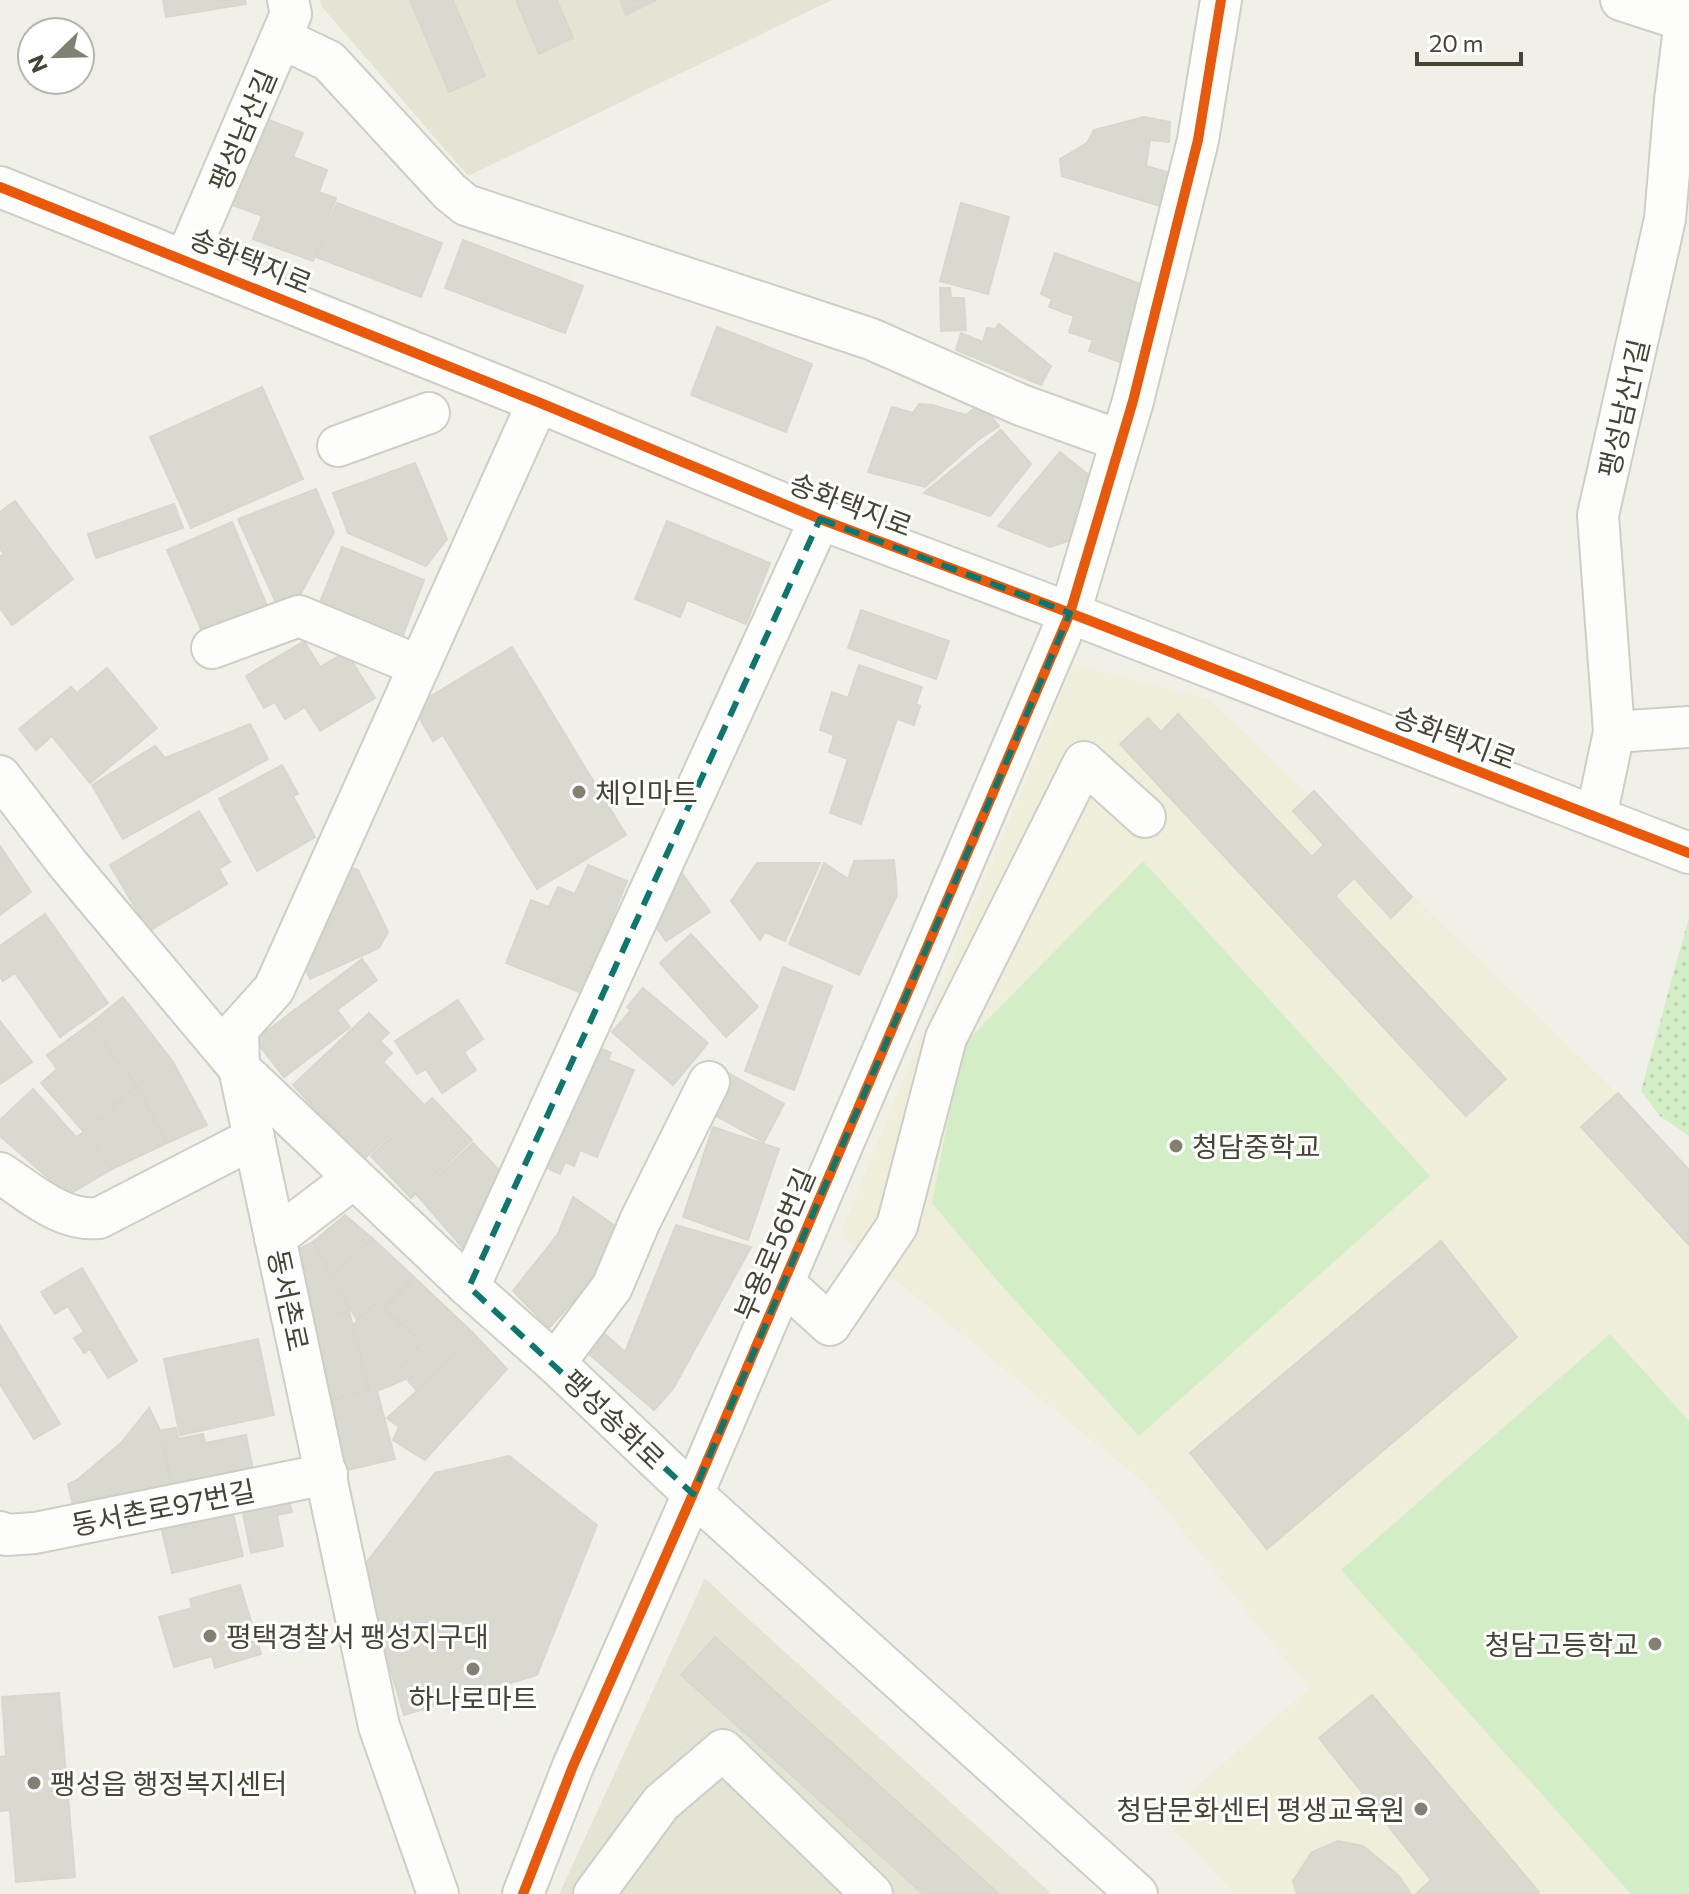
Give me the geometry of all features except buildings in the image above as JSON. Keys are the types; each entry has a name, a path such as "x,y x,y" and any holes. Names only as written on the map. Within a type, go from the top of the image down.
{"street":[{"name":"부용로56번길","path":"523,1894 573,1766 784,1283 1070,613 1121,441 1198,140 1221,0"},
{"path":"1621,0 1686,14"},
{"name":"팽성남산1길","path":"1596,817 1614,732 1598,515 1665,219 1686,14"},
{"path":"284,19 329,61 450,192 466,205 871,339 1021,405 1121,441"},
{"name":"팽성남산길","path":"186,259 284,19"},
{"name":"송화택지로","path":"0,187 186,259 820,519 1689,853"},
{"path":"239,1068 238,1029 274,989 538,402"},
{"path":"338,446 429,413"},
{"path":"469,1287 820,519"},
{"path":"212,648 299,616 419,666"},
{"path":"1614,732 1689,727"},
{"path":"784,1283 830,1325 897,1226 946,1038 1084,762 1145,817"},
{"name":"동서촌로","path":"0,776 67,863 239,1068 379,1726 438,1894"},
{"name":"팽성송화로","path":"239,1068 693,1494 1137,1894"},
{"path":"555,1363 612,1287 640,1221 709,1082"},
{"path":"0,1173 65,1214 84,1219 99,1218 116,1212 254,1138"},
{"path":"275,1238 354,1178"},
{"name":"동서촌로97번길","path":"2,1539 327,1474"},
{"path":"594,1894 661,1803 723,1750 872,1894"}],"highlighted area":[{"path":"820,519 1070,613 693,1494 469,1287"}],"shaded area":[{"path":"320,0 832,0 468,176 322,7"},
{"path":"1073,664 1209,699 1607,1083 1689,1168 1689,1894 1236,1894 1161,1817 1309,1689 1143,1482 840,1235"},
{"path":"705,1578 743,1614 1052,1894 559,1894"}],"green space":[{"path":"1143,861 1430,1176 1139,1436 1000,1284 932,1203 962,1046"},
{"path":"1689,917 1689,1136 1660,1116 1641,1091"},
{"path":"1610,1334 1689,1421 1689,1894 1631,1894 1341,1570"}],"cycle path":[{"path":"523,1894 573,1766 693,1494 1070,613 1133,401 1198,140 1221,0"},
{"path":"0,187 538,402 820,519 1689,853"}],"place":[{"name":"체인마트","path":"579,792"},
{"name":"청담중학교","path":"1176,1146"},
{"name":"평택경찰서 팽성지구대","path":"210,1636"},
{"name":"청담고등학교","path":"1655,1644"},
{"name":"하나로마트","path":"473,1669"},
{"name":"팽성읍 행정복지센터","path":"34,1783"},
{"name":"청담문화센터 평생교육원","path":"1421,1809"}]}
